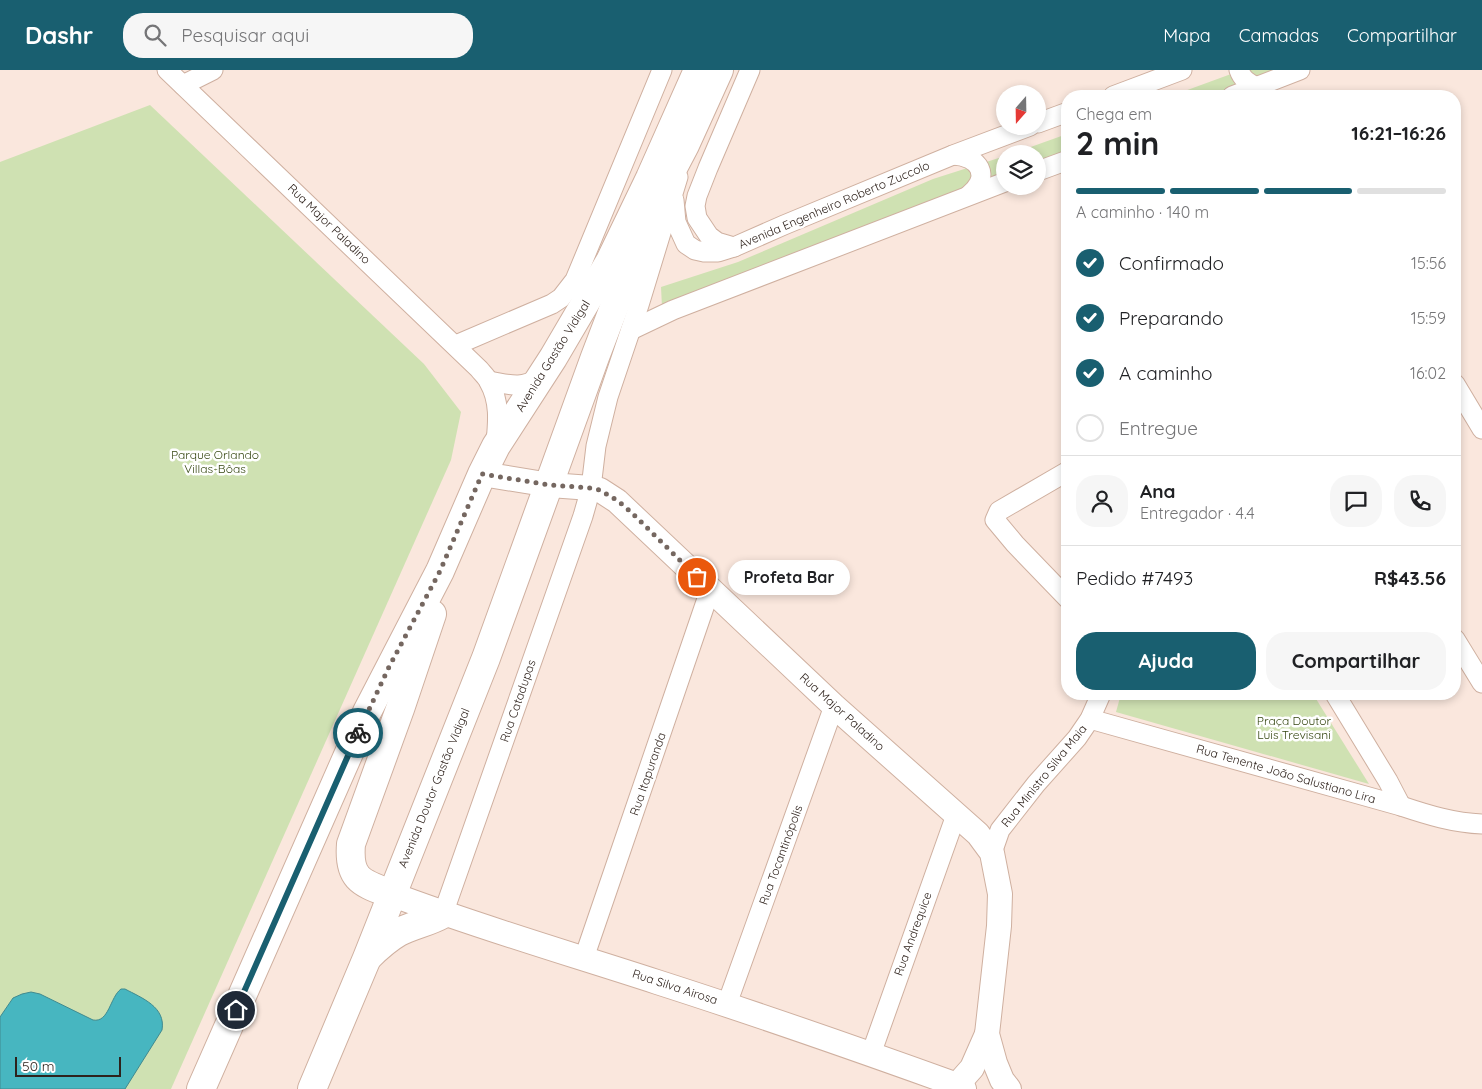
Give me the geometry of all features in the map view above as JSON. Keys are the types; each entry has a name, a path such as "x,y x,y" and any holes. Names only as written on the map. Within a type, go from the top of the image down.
{"highway":[{"path":"680,140 698,70"},
{"path":"550,485 652,208 680,140 719,70"},
{"name":"Avenida Gastão Vidigal","path":"440,571 496,446 596,288 650,178 680,140"},
{"name":"Avenida Doutor Gastão Vidigal","path":"312,1089 367,958 486,658 550,485"},
{"path":"391,894 362,882 358,878 351,862 352,844 435,603 440,571"},
{"path":"201,1089 367,712 440,571"},
{"path":"367,958 382,943 401,931 443,914"}],"main road":[{"name":"Rua Major Paladino","path":"482,474 550,485 591,488 608,495 631,512 710,590 834,706 956,815 989,832 1000,894 1000,918 987,1034 1002,1080 1010,1089"},
{"name":"Rua Silva Airosa","path":"391,894 443,914 727,1004 960,1087"},
{"path":"960,1087 972,1068 987,1034"}],"street":[{"name":"Rua Major Paladino","path":"167,70 456,345 484,375 499,418 496,446"},
{"path":"183,85 213,70"},
{"name":"Avenida Gastão Vidigal","path":"456,345 488,333 552,304 568,290 575,280 662,70"},
{"path":"734,247 717,242 709,236 698,218 696,206 697,196 708,168 750,70"},
{"path":"1129,90 1182,70"},
{"path":"1239,70 1247,82 1257,87"},
{"path":"1249,90 1300,70"},
{"path":"1046,120 1061,115"},
{"name":"Avenida Engenheiro Roberto Zuccolo","path":"673,194 676,222 686,244 695,250 718,252 734,247 953,154 1005,135"},
{"path":"591,488 601,426 673,194 680,140"},
{"path":"953,154 964,155 974,160 980,168 981,179 977,189 969,195"},
{"path":"1046,168 1061,163"},
{"path":"631,330 673,310 996,185"},
{"path":"488,333 483,345 484,375 520,386 540,378"},
{"path":"1461,397 1482,429"},
{"path":"1061,476 999,511 995,520 1015,544 1061,592"},
{"name":"Rua Catadupas","path":"443,914 583,516 591,488"},
{"name":"Rua Itapuranda","path":"584,958 710,590"},
{"path":"1461,649 1482,683"},
{"name":"Rua Ministro Silva Maia","path":"989,832 1036,784 1077,738 1090,719 1098,700"},
{"path":"1339,700 1401,806"},
{"name":"Rua Tocantinópolis","path":"727,1004 834,706"},
{"name":"Rua Tenente João Salustiano Lira","path":"1090,719 1438,818 1466,824 1482,824"},
{"name":"Rua Andrequice","path":"871,1054 956,815"}],"green space":[{"path":"1242,70 1286,70 1232,90 1187,90"},
{"name":"Parque Orlando Villas-Bôas","path":"150,105 424,364 461,412 451,460 171,1089 0,1089 0,162"},
{"path":"1061,136 1061,154 1046,160 1046,145 1036,145"},
{"path":"996,159 996,178 662,307 661,287 738,262 933,179"},
{"name":"Praça Doutor Luis Trevisani","path":"1119,700 1317,700 1369,784 1116,712"}],"water":[{"path":"121,989 139,996 151,1004 157,1009 162,1022 162,1030 125,1089 0,1089 0,1017 13,998 31,992 40,994 93,1020 98,1020 106,1014"}],"way so far":[{"path":"358,733 389,667 440,571 482,474 550,485 600,490 631,512 697,577"}],"place":[{"name":"Profeta Bar","path":"697,577"}],"route":[{"path":"236,1010 358,733"}]}
